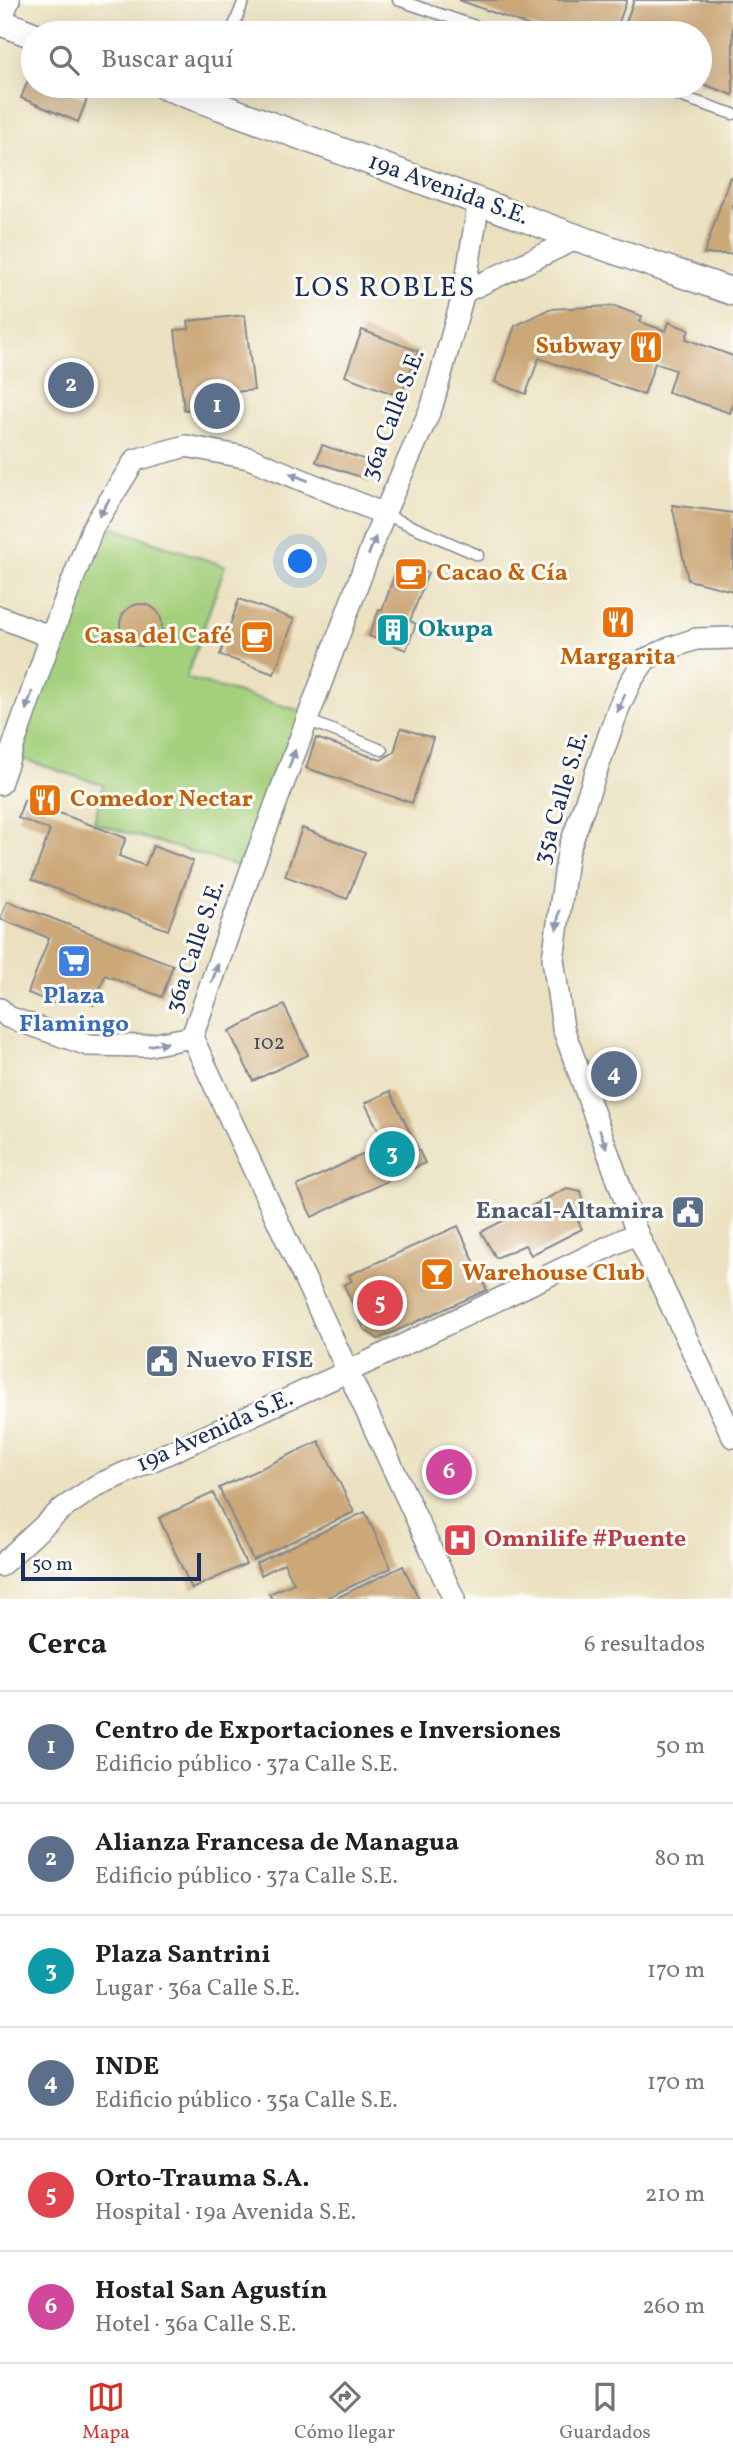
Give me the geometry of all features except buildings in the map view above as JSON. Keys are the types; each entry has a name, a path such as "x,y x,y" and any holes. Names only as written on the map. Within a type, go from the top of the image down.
{"street":[{"path":"9,0 0,22 21,30"},
{"name":"19a Avenida S.E.","path":"208,98 578,238 732,290"},
{"name":"36a Calle S.E.","path":"454,1599 192,1038 384,514 432,405 464,292 479,201"},
{"path":"464,292 578,238"},
{"path":"0,784 93,527 135,460 186,446 249,458 384,514"},
{"path":"0,617 51,637"},
{"name":"35a Calle S.E.","path":"733,638 696,639 646,659 631,681 619,707 568,852 553,959 563,1028 638,1233 733,1437"},
{"path":"0,1009 8,1017 88,1045 145,1046 192,1038"},
{"name":"19a Avenida S.E.","path":"0,1566 62,1509 96,1486 349,1371 638,1233"}],"lane":[{"path":"236,21 244,0"},
{"path":"398,0 460,21"},
{"path":"686,98 733,114"},
{"path":"384,514 478,555"},
{"path":"307,720 382,750"}],"green space":[{"path":"96,522 225,566 186,678 309,713 251,870 94,823 103,785 10,755"}],"place":[{"name":"Subway","path":"646,347"},
{"name":"Alianza Francesa de Managua","path":"71,385"},
{"name":"Centro de Exportaciones e Inversiones","path":"217,406"},
{"name":"Cacao & Cía","path":"411,574"},
{"name":"Margarita","path":"618,622"},
{"name":"Okupa","path":"393,630"},
{"name":"Casa del Café","path":"257,637"},
{"name":"Comedor Nectar","path":"45,800"},
{"name":"Plaza Flamingo","path":"74,961"},
{"name":"INDE","path":"614,1074"},
{"name":"Plaza Santrini","path":"392,1154"},
{"name":"Enacal-Altamira","path":"688,1212"},
{"name":"Warehouse Club","path":"437,1274"},
{"name":"Orto-Trauma S.A.","path":"380,1303"},
{"name":"Nuevo FISE","path":"162,1361"},
{"name":"Hostal San Agustín","path":"449,1472"},
{"name":"Omnilife #Puente","path":"460,1540"}],"district":[{"name":"LOS ROBLES","path":"385,288"}]}
